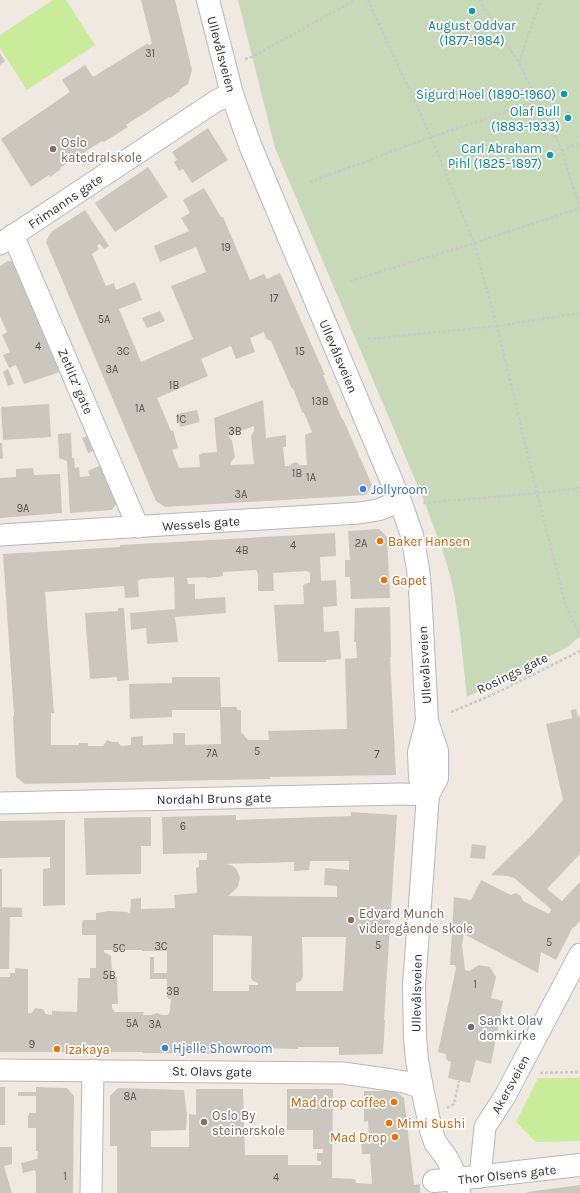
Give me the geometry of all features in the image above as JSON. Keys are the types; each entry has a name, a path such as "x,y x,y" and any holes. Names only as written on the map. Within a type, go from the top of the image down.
{"main road":[{"name":"Ullevålsveien","path":"208,0 232,94 250,145 410,503 412,535 420,589 426,721 437,751 437,778 428,795 414,985 417,1060 431,1130 435,1142"},
{"path":"435,1142 448,1160 458,1186"},
{"path":"434,1187 433,1165 435,1142"},
{"name":"Thor Olsens gate","path":"434,1187 458,1186 480,1177 580,1165"}],"street":[{"name":"Frimanns gate","path":"6,240 216,101 232,94"},
{"name":"Zetlitz’ gate","path":"6,240 138,527"},
{"name":"Wessels gate","path":"0,535 359,513 410,503"},
{"name":"Nordahl Bruns gate","path":"0,797 428,795"},
{"name":"Akersveien","path":"480,1177 486,1127 506,1096 580,954"},
{"name":"St. Olavs gate","path":"0,1070 343,1073 405,1082 422,1088"},
{"path":"91,1193 94,1070"}],"path":[{"path":"245,59 252,57 355,0"},
{"path":"368,0 431,137 474,243 497,326 564,599 580,638"},
{"path":"350,281 580,209 562,151 538,101 519,63 479,0"},
{"path":"519,63 541,0"},
{"path":"310,182 431,137 538,101"},
{"path":"562,151 580,142"},
{"path":"368,339 497,326 580,313"},
{"path":"410,503 537,493 580,488"},
{"name":"Rosings gate","path":"451,712 492,695 580,651"},
{"path":"536,1073 580,1072"},
{"path":"454,1104 459,1081"}],"green space":[{"path":"53,0 66,0 95,45 27,90 0,48 0,35"},
{"path":"238,0 580,0 580,636 568,647 467,697 453,588 444,556 425,503 275,148"},
{"path":"538,1078 580,1078 580,1141 536,1142 516,1122"}],"building":[{"path":"141,0 175,0 192,70 188,84 170,98 169,97 126,125 128,127 104,142 102,141 60,168 61,169 50,177 49,175 31,187 1,139 70,92 62,80 85,65 93,77 148,43 148,45 152,44"},
{"path":"0,53 5,61 0,65"},
{"path":"208,128 228,160 192,183 183,169 179,171 174,162 177,160 172,152"},
{"path":"148,167 168,197 115,232 95,203"},
{"path":"204,188 221,217 223,217 250,280 264,274 267,279 280,273 325,375 323,375 342,419 372,485 366,495 165,507 156,501 46,242 51,232 85,210 109,246 104,249 100,244 97,246 99,249 92,254 106,286 114,283 116,290 135,282 142,300 119,309 141,362 193,339 171,286 206,272 196,247 160,262 154,246 189,231 181,218 190,213 183,200","holes":["264,332 266,339 271,341 312,432 305,435 307,465 300,465 296,462 289,466 285,466 283,447 286,447 286,435 266,438 263,400 214,418 217,452 203,453 199,455 200,467 179,468 172,450 178,448 173,430 171,431 157,398 208,376 201,359 231,346 236,359 255,352 250,338","254,426 254,431 251,436 254,464 231,465 231,462 235,457 232,440 228,436"]},
{"path":"8,261 18,263 63,371 24,384 16,365 9,368 3,355 10,352 2,335 7,332 0,316 0,266"},
{"path":"160,311 165,321 147,328 142,318"},
{"path":"8,369 14,384 8,386 3,372"},
{"path":"49,404 51,437 3,440 1,407"},
{"path":"197,410 200,422 180,427 177,414"},
{"path":"71,433 72,458 74,458 75,468 79,467 80,477 90,476 88,471 103,464 118,501 112,510 70,513 67,461 59,458 58,434"},
{"path":"87,436 93,451 88,453 82,438"},
{"path":"0,443 2,443 3,458 0,459"},
{"path":"33,468 34,475 60,474 62,513 0,518 0,478 16,477 16,469"},
{"path":"379,529 387,537 390,598 351,599 350,577 345,577 345,560 350,560 348,531"},
{"path":"335,533 336,556 320,557 321,581 336,580 337,606 323,607 324,632 339,631 341,659 326,660 326,662 278,662 274,605 304,604 303,585 310,582 310,573 307,571 273,573 274,591 258,591 258,574 256,570 223,572 223,576 208,578 187,578 188,584 195,584 195,599 225,597 226,613 175,617 178,642 147,644 146,628 131,630 130,613 175,609 174,577 141,579 138,581 139,597 125,598 124,586 45,592 54,713 51,713 51,745 79,745 79,743 88,743 88,746 103,746 107,740 118,742 121,746 131,745 131,737 143,736 143,745 173,744 173,733 185,733 185,745 221,744 220,710 172,710 172,717 130,719 129,684 172,683 172,677 220,677 221,707 237,707 237,710 241,710 241,732 248,740 269,740 268,731 347,729 345,659 357,658 356,642 354,642 355,608 390,607 390,657 396,775 25,784 16,777 14,716 3,554 120,547 120,545"},
{"path":"118,608 124,608 129,680 117,681 117,677 90,679 85,613 118,611"},
{"path":"576,709 578,716 580,716 580,854 547,889 562,901 580,882 580,921 574,928 573,927 556,960 541,952 538,973 464,934 462,945 465,970 469,971 479,965 490,967 496,977 491,998 503,1001 491,1064 476,1060 470,1083 448,1078 451,1062 446,1058 446,1054 438,1052 456,968 455,965 450,965 454,897 471,900 481,880 511,895 516,893 521,896 523,901 549,914 551,909 514,878 508,876 491,875 533,834 563,800 546,724 572,718 571,710"},
{"path":"351,812 397,815 383,1054 339,1055 339,1047 298,1047 298,1049 215,1047 215,1054 143,1052 0,1052 0,977 10,977 10,973 15,973 15,968 28,969 28,1013 32,1013 35,1008 43,1009 45,1014 52,1015 52,1011 77,1012 78,978 90,978 90,968 96,968 96,935 82,935 83,920 96,920 96,913 109,911 127,912 130,914 131,899 141,898 141,909 175,908 174,895 197,893 196,868 199,867 199,860 207,860 207,853 163,854 162,817 236,815 236,820 351,816","holes":["310,861 349,861 349,870 325,868 324,885 337,886 337,897 228,896 238,886 240,878 237,870 233,866 226,864 294,862 294,871 309,870","213,935 252,936 251,978 253,981 258,983 258,985 249,985 249,991 213,991","302,937 346,937 343,991 296,991 296,983 301,981 303,976","104,950 167,951 167,973 154,973 154,957 150,957 150,979 167,979 167,997 168,999 171,999 170,1011 168,1015 157,1013 143,1015 144,1012 115,1012 112,1008 112,1004 118,1004 117,977 112,977 111,956 104,952"]},
{"path":"151,817 151,846 141,846 141,874 86,875 84,818"},
{"path":"65,820 65,905 43,906 43,869 50,868 50,857 0,858 0,821"},
{"path":"472,844 486,846 485,859 470,858"},
{"path":"0,869 2,869 2,907 22,908 22,917 10,917 9,969 0,969"},
{"path":"0,1087 5,1087 5,1125 0,1125"},
{"path":"36,1087 67,1088 74,1096 73,1193 36,1193 35,1170 23,1173 21,1163 37,1159 38,1151 36,1151 36,1128 28,1128 29,1113 36,1113 36,1096 18,1096 18,1092 36,1092"},
{"path":"118,1088 184,1090 187,1115 186,1130 151,1131 151,1147 189,1147 189,1114 196,1115 196,1089 243,1089 245,1155 288,1155 288,1165 321,1165 321,1161 317,1161 317,1153 323,1153 323,1149 313,1149 313,1130 287,1130 287,1089 333,1089 332,1178 355,1179 356,1183 372,1184 370,1154 362,1154 361,1138 369,1138 368,1121 364,1122 364,1091 395,1091 404,1098 414,1185 420,1184 420,1193 117,1193 117,1146 110,1146 110,1096"},
{"path":"0,1147 12,1147 12,1164 4,1166 12,1193 0,1193"},
{"path":"580,1185 580,1193 527,1193 527,1192"}],"place":[{"name":"August Oddvar (1877-1984)","path":"472,11"},
{"name":"Sigurd Hoel (1890-1960)","path":"564,94"},
{"name":"Olaf Bull (1883-1933)","path":"568,118"},
{"name":"Oslo katedralskole","path":"53,149"},
{"name":"Carl Abraham Pihl (1825–1897)","path":"550,155"},
{"name":"Jollyroom","path":"363,489"},
{"name":"Baker Hansen","path":"380,541"},
{"name":"Gapet","path":"384,580"},
{"name":"Edvard Munch videregående skole","path":"351,920"},
{"name":"Sankt Olav domkirke","path":"471,1027"},
{"name":"Hjelle Showroom","path":"165,1048"},
{"name":"Izakaya","path":"57,1049"},
{"name":"Mad drop coffee","path":"394,1102"},
{"name":"Oslo By steinerskole","path":"204,1122"},
{"name":"Mimi Sushi","path":"389,1123"},
{"name":"Mad Drop","path":"395,1137"}]}
